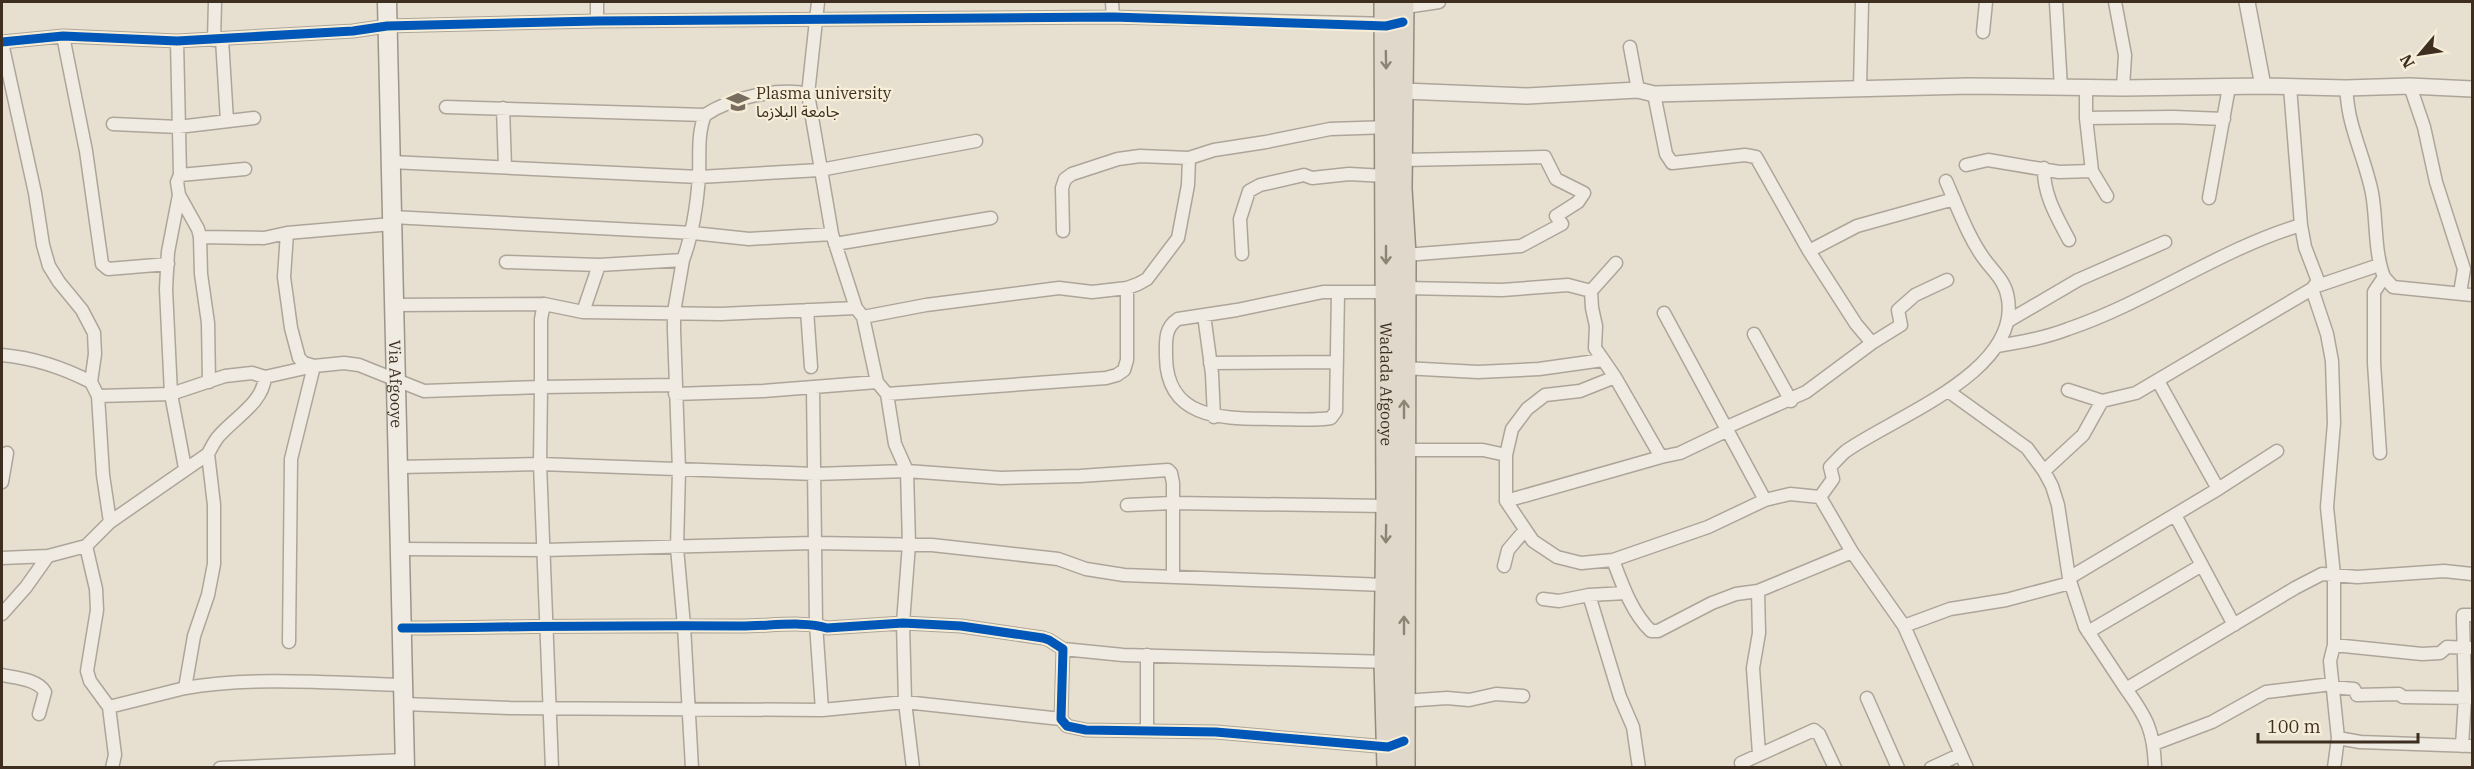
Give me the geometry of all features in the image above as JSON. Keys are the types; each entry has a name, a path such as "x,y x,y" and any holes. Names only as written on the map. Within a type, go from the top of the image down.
{"highway":[{"name":"Wadada Afgooye","path":"1393,752 1404,701 1394,662 1385,585 1387,506 1404,368 1385,176 1403,91 1394,12"},
{"name":"Wadada Afgooye","path":"1394,12 1395,126 1402,160 1405,255 1395,290 1393,752 1404,768"}],"main road":[{"name":"Via Afgooye","path":"387,2 405,764"}],"street":[{"path":"215,2 227,121"},
{"path":"597,2 597,21"},
{"path":"819,2 808,94 820,170 833,239 859,312 877,382 887,394 895,444 907,471 909,544 903,623 905,702 913,768"},
{"path":"1112,2 1113,17"},
{"path":"110,522 103,475 98,396 91,382 95,354 94,333 82,310 59,282 50,266 43,245 35,193 2,42 63,36 177,41 353,31 387,26 597,21 818,21 1394,12 1439,2"},
{"path":"1860,88 1862,2"},
{"path":"1983,32 1986,2"},
{"path":"2056,2 2061,88"},
{"path":"2115,2 2125,55 2123,88"},
{"path":"2247,2 2263,86"},
{"path":"63,36 86,151 102,264 108,269 168,264"},
{"path":"177,41 180,175 177,182 179,195 166,290 171,394 186,468"},
{"path":"1630,47 1638,90"},
{"path":"1403,91 1527,96 1638,90 1654,94 1860,88 2409,86 2472,89"},
{"path":"2381,271 2393,287 2466,294 2464,269 2436,182 2424,128 2409,86"},
{"path":"2209,198 2229,87"},
{"path":"2290,87 2301,225 2305,247 2318,281 2312,289"},
{"path":"2086,88 2086,118 2092,171 2107,196"},
{"path":"2346,88 2351,120 2364,158 2376,216 2381,271 2374,292 2374,372 2380,453"},
{"path":"446,107 705,115 718,107 767,92 794,90 808,94"},
{"path":"1654,94 1668,159 1677,163 1745,154 1756,157 1809,251 1856,324 1872,343"},
{"path":"503,108 505,167"},
{"path":"692,768 677,548 679,470 675,389 675,312 683,260 693,233 699,177 700,131 705,115"},
{"path":"113,124 178,127 254,118"},
{"path":"2086,118 2224,119"},
{"path":"1064,231 1062,188 1065,179 1072,174 1118,159 1140,156 1189,158 1214,150 1330,129 1395,126"},
{"path":"391,162 699,177 820,170 976,141"},
{"path":"1402,160 1545,157 1556,179 1584,193 1578,202 1556,216 1562,224 1521,246 1405,255"},
{"path":"394,305 544,304 583,312 721,314 807,310 859,312 1059,288 1092,292 1126,288 1148,279 1178,238 1188,185 1189,158"},
{"path":"1966,165 1988,159 2059,172 2092,171"},
{"path":"2044,168 2043,180 2047,193 2069,240"},
{"path":"180,175 245,169"},
{"path":"1242,254 1240,219 1249,191 1260,185 1304,175 1312,178 1349,174 1385,176"},
{"path":"1820,497 1833,479 1830,468 1845,452 1948,391 1984,362 1997,346 2008,321 2008,298 2003,283 1996,271 1985,260 1946,182"},
{"path":"179,195 200,237 201,274 208,323 209,382"},
{"path":"1809,251 1857,226 1954,199"},
{"path":"200,237 264,238 392,220 693,233 749,239 833,239 991,218"},
{"path":"1997,346 2070,329 2258,241 2301,225"},
{"path":"287,233 284,267 291,328 299,358 304,363 314,366"},
{"path":"2008,321 2078,280 2165,242"},
{"path":"506,262 599,265 683,260"},
{"path":"1616,263 1591,291 1596,326 1595,348 1615,377 1661,457"},
{"path":"583,312 599,265"},
{"path":"2067,390 2102,401 2125,396 2158,381 2324,283 2381,271"},
{"path":"1506,501 1680,453 1791,401 1901,325 1898,310 1909,300 1947,280"},
{"path":"1338,292 1336,411 1331,418 1214,417 1190,405 1174,390 1166,371 1166,335 1171,324 1178,319 1237,310 1297,296 1338,292 1502,290 1568,285 1591,291"},
{"path":"887,394 1107,378 1117,375 1124,370 1127,360 1126,288"},
{"path":"2312,289 2327,334 2332,361 2334,423 2327,507 2334,575 2334,645 2330,662 2338,738 2334,768"},
{"path":"544,304 541,319 540,464 552,768"},
{"path":"807,310 811,367"},
{"path":"1664,313 1765,500"},
{"path":"1204,315 1214,417"},
{"path":"1754,334 1791,401"},
{"path":"2,355 23,356 62,367 91,382"},
{"path":"1404,368 1478,372 1539,369 1603,360"},
{"path":"1210,363 1336,362"},
{"path":"98,396 171,394 225,376 252,373 266,377 314,366 344,363 359,365 424,391 541,387 813,388 877,382"},
{"path":"289,642 291,459 314,366"},
{"path":"2,558 48,556 86,546 110,522 208,454 218,438 265,388 266,377"},
{"path":"1615,377 1580,391 1545,395 1527,409 1512,429 1506,455 1506,501 1533,542 1557,556 1581,563 1613,560 1708,527 1765,500 1790,494 1820,497"},
{"path":"2158,381 2218,489"},
{"path":"813,388 816,624 822,710"},
{"path":"1948,391 2027,448 2044,471 2058,505 2069,580 2088,632 2145,715 2154,744 2155,768"},
{"path":"2044,471 2083,435 2102,401"},
{"path":"1395,451 1483,450 1506,455"},
{"path":"1904,626 1950,609 2006,600 2069,580 2277,451"},
{"path":"2,482 7,453"},
{"path":"185,688 194,636 208,595 214,564 215,526 208,454"},
{"path":"398,467 540,464 815,474 907,471 1001,478 1168,470 1172,473 1173,576"},
{"path":"1820,497 1852,552 1904,626 1959,755 1967,768"},
{"path":"1127,505 1172,503 1387,506"},
{"path":"2175,515 2234,625"},
{"path":"1504,566 1508,550 1525,530"},
{"path":"400,549 544,550 815,543 909,544 964,547 1058,559 1102,573 1385,585"},
{"path":"86,546 96,589 98,610 87,672 90,681 109,707 115,755 112,768"},
{"path":"1613,560 1626,593 1645,625 1651,631 1658,631 1720,600 1736,594 1758,591 1852,552"},
{"path":"2,614 26,587 48,556"},
{"path":"2088,632 2202,565"},
{"path":"2126,689 2322,574 2405,575 2444,571 2472,574"},
{"path":"1758,591 1759,633 1753,668 1759,754"},
{"path":"1543,599 1559,601 1589,595 1626,593"},
{"path":"1589,595 1620,697 1633,727 1639,768"},
{"path":"2338,738 2360,742 2467,746 2468,648 2463,615 2472,615"},
{"path":"402,628 766,627 816,624 827,628 903,623 961,626 1043,638 1063,650 1147,655 1394,662"},
{"path":"2334,645 2422,654 2440,653 2447,646 2468,648"},
{"path":"1063,650 1061,719 1067,726 1086,730 1216,732 1393,752"},
{"path":"1147,655 1147,731"},
{"path":"2,675 33,682 43,687 45,692 39,714"},
{"path":"109,707 185,688 215,684 403,686"},
{"path":"2154,744 2212,722 2266,692 2332,686 2354,689 2357,695 2469,697"},
{"path":"1404,701 1447,698 1469,700 1496,694 1523,696"},
{"path":"1867,698 1898,768"},
{"path":"404,704 510,708 822,710 905,702 1061,719"},
{"path":"1741,763 1814,730 1819,734 1835,768"},
{"path":"1931,768 1959,755"},
{"path":"220,768 405,764"}],"cycle path":[{"path":"2,42 63,36 177,41 353,31 387,26 597,21 1113,17 1386,26 1403,22"},
{"path":"402,628 795,624 827,628 903,623 961,626 1043,638 1063,649 1061,719 1067,726 1086,730 1216,732 1388,747 1404,741"}],"place":[{"name":"Plasma university جامعة البلازما","path":"738,102"}]}
